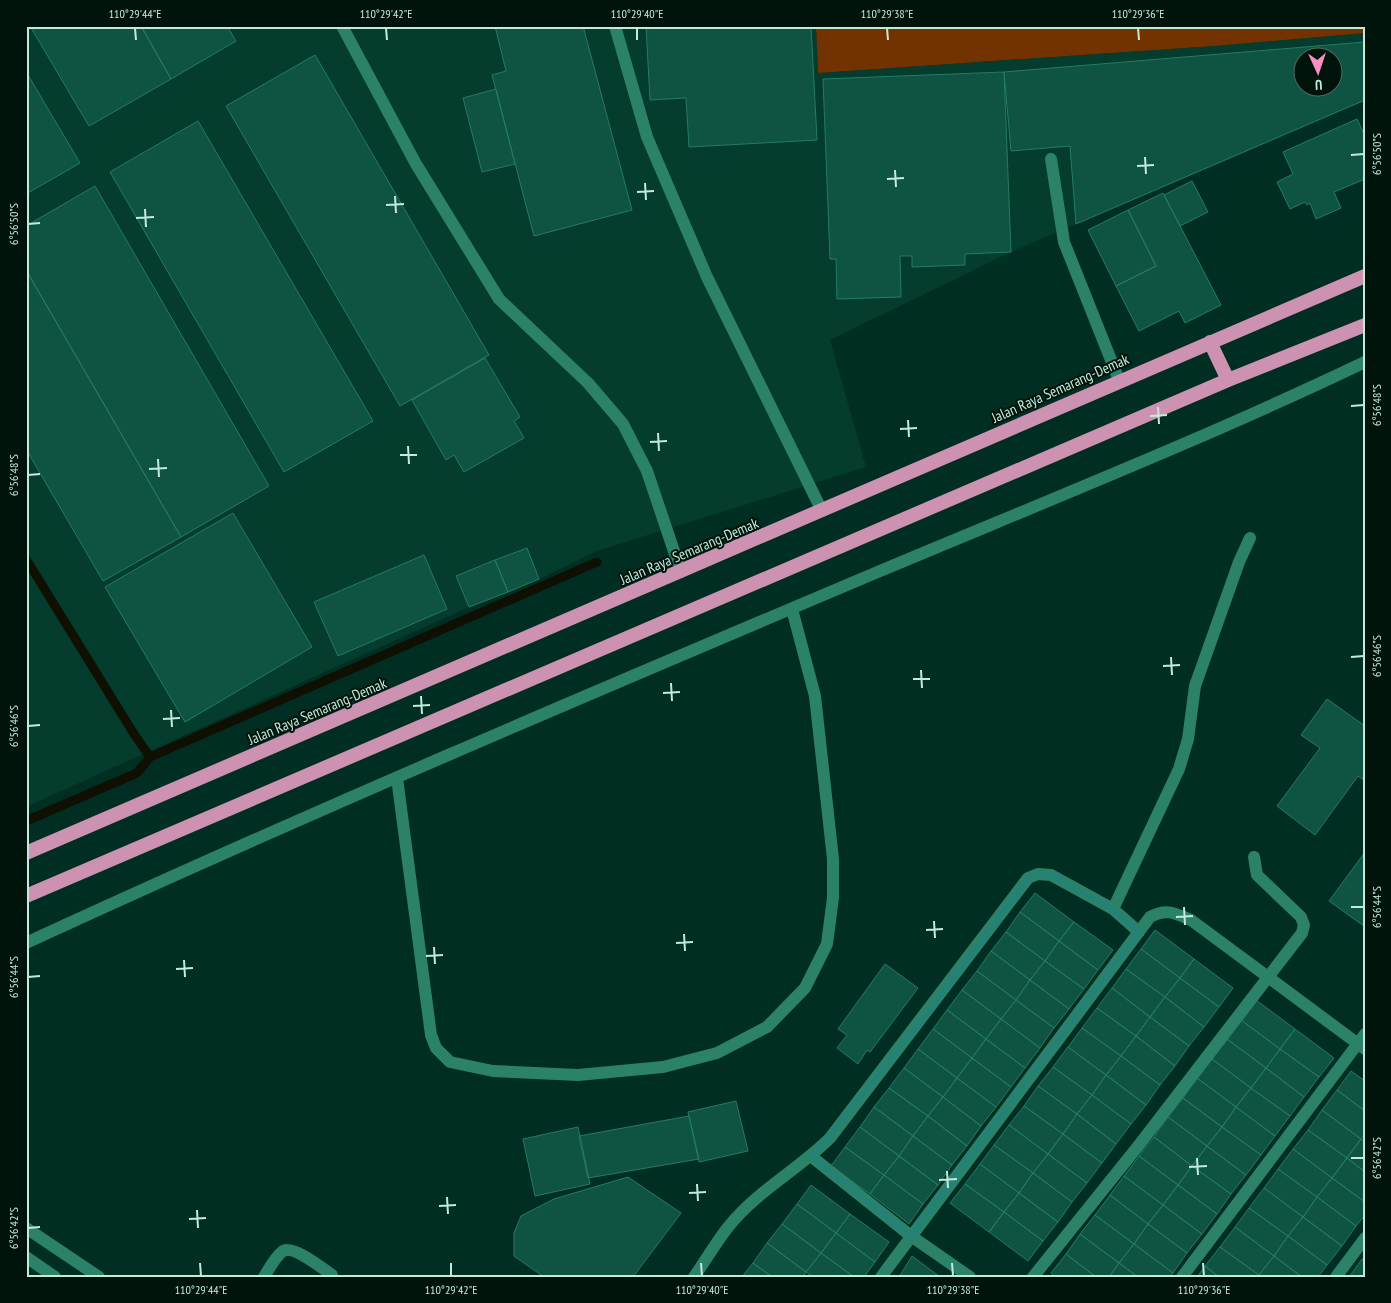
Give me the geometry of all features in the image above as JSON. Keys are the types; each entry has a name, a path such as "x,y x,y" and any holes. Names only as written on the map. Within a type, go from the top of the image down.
{"highway":[{"name":"Jalan Raya Semarang-Demak","path":"26,853 822,511 1119,380 1365,276"},
{"path":"26,896 1228,380 1365,325"},
{"path":"1210,342 1228,380"}],"street":[{"path":"342,26 416,164 499,299 588,383 623,424 648,471 681,572"},
{"path":"615,26 647,137 707,277 822,511"},
{"path":"1051,159 1064,242 1119,380"},
{"path":"26,943 184,870 397,778 792,609 1250,417 1365,362"},
{"path":"1117,900 1179,769 1188,739 1194,686 1239,562 1250,538"},
{"path":"397,778 431,1035 436,1048 450,1062 493,1071 578,1075 663,1067 717,1053 767,1027 806,988 827,944 833,898 833,859 815,696 805,651 792,609"},
{"path":"1033,1277 1270,978 1302,933 1304,925 1301,917 1257,875 1254,857"},
{"path":"694,1277 729,1225 789,1172 812,1157 830,1138 926,1016 1028,878 1038,874 1051,875 1117,900 1139,932"},
{"path":"881,1277 1150,917 1159,912 1171,911 1191,920 1362,1042 1182,1277"},
{"path":"812,1157 911,1236 970,1277"},
{"path":"26,1228 99,1277"},
{"path":"1336,1277 1365,1238"},
{"path":"264,1277 281,1253 286,1250 294,1250 332,1275"},
{"path":"26,1257 55,1277"}],"highlighted area":[{"path":"1038,874 1051,875 1113,909 1139,932 911,1236 812,1157 932,1008 1028,878"}],"shaded area":[{"path":"26,26 816,26 818,73 1214,46 1365,33 1365,100 1011,252 830,340 866,467 597,551 539,579 469,607 26,807"},
{"path":"816,26 1365,26 1365,33 1214,46 818,73"}],"building":[{"path":"30,26 141,26 171,79 89,126"},
{"path":"141,26 227,26 236,41 171,79"},
{"path":"495,26 583,26 632,210 534,236 492,75 506,71"},
{"path":"646,26 811,26 817,140 689,147 686,98 650,100"},
{"path":"1365,42 1365,100 1076,224 1070,146 1011,151 1004,72"},
{"path":"315,55 489,355 400,406 226,106"},
{"path":"1004,72 1011,252 965,254 965,265 912,267 912,256 900,256 901,297 837,299 836,259 830,259 823,79"},
{"path":"28,75 80,163 26,194 26,77"},
{"path":"496,89 515,164 482,172 463,98"},
{"path":"1357,119 1365,136 1365,179 1334,192 1341,208 1316,219 1310,203 1307,205 1305,202 1290,209 1277,182 1293,174 1283,152"},
{"path":"198,121 373,421 284,472 110,172"},
{"path":"1192,181 1208,212 1180,226 1164,195"},
{"path":"95,186 269,486 181,537 26,270 26,226"},
{"path":"1163,193 1221,305 1185,323 1179,311 1139,331 1116,286 1156,266 1128,210"},
{"path":"1128,210 1156,266 1116,286 1088,230"},
{"path":"26,270 181,537 103,581 26,449"},
{"path":"485,358 520,417 514,421 524,438 464,472 454,455 446,460 412,400"},
{"path":"233,513 312,647 185,722 105,587"},
{"path":"527,548 539,579 508,592 495,560"},
{"path":"424,555 447,609 338,656 314,602"},
{"path":"495,560 508,592 469,607 456,576"},
{"path":"1327,699 1365,726 1365,781 1358,776 1315,835 1277,806 1320,748 1301,735"},
{"path":"1365,852 1365,926 1364,926 1329,901"},
{"path":"1035,893 1074,922 1059,941 1020,912"},
{"path":"1020,912 1059,941 1045,961 1006,932"},
{"path":"1074,922 1113,950 1098,970 1059,941"},
{"path":"1155,930 1194,959 1180,978 1141,949"},
{"path":"1006,932 1045,961 1030,980 991,951"},
{"path":"1059,941 1098,970 1084,989 1045,961"},
{"path":"1141,949 1180,978 1165,997 1126,969"},
{"path":"991,951 1030,980 1016,1000 977,971"},
{"path":"1194,959 1233,988 1219,1007 1180,978"},
{"path":"1045,961 1084,989 1069,1009 1030,980"},
{"path":"885,964 918,988 870,1052 867,1050 858,1064 837,1048 847,1035 838,1029"},
{"path":"1126,969 1165,997 1150,1017 1112,988"},
{"path":"977,971 1016,1000 1001,1019 962,990"},
{"path":"1180,978 1219,1007 1204,1027 1165,997"},
{"path":"1030,980 1069,1009 1054,1028 1016,1000"},
{"path":"1112,988 1150,1017 1136,1036 1097,1008"},
{"path":"962,990 1001,1019 986,1039 947,1010"},
{"path":"1165,997 1204,1027 1189,1046 1150,1017"},
{"path":"1016,1000 1054,1028 1040,1048 1001,1019"},
{"path":"1256,1000 1295,1029 1280,1049 1241,1020"},
{"path":"1097,1008 1136,1036 1121,1056 1082,1028"},
{"path":"947,1010 986,1039 972,1058 933,1029"},
{"path":"1150,1017 1189,1046 1175,1066 1136,1036"},
{"path":"1001,1019 1040,1048 1025,1068 986,1039"},
{"path":"1241,1020 1280,1049 1266,1068 1227,1039"},
{"path":"1082,1028 1121,1056 1106,1075 1068,1047"},
{"path":"933,1029 972,1058 957,1078 918,1049"},
{"path":"1295,1029 1334,1058 1319,1077 1280,1049"},
{"path":"1136,1036 1175,1066 1160,1085 1121,1056"},
{"path":"986,1039 1025,1068 1011,1087 972,1058"},
{"path":"1227,1039 1266,1068 1251,1088 1212,1059"},
{"path":"1068,1047 1106,1075 1092,1095 1053,1067"},
{"path":"918,1049 957,1078 943,1097 904,1068"},
{"path":"1280,1049 1319,1077 1304,1097 1266,1068"},
{"path":"1121,1056 1160,1085 1146,1105 1106,1075"},
{"path":"972,1058 1011,1087 996,1107 957,1078"},
{"path":"1212,1059 1251,1088 1236,1107 1197,1078"},
{"path":"1053,1067 1092,1095 1077,1114 1038,1086"},
{"path":"904,1068 943,1097 928,1116 889,1088"},
{"path":"1266,1068 1304,1097 1290,1116 1251,1088"},
{"path":"1351,1071 1365,1081 1365,1111 1337,1090"},
{"path":"1106,1075 1146,1105 1131,1124 1092,1095"},
{"path":"957,1078 996,1107 981,1126 943,1097"},
{"path":"1197,1078 1236,1107 1222,1127 1183,1098"},
{"path":"1038,1086 1077,1114 1063,1134 1024,1106"},
{"path":"889,1088 928,1116 913,1136 874,1107"},
{"path":"1251,1088 1290,1116 1275,1136 1236,1107"},
{"path":"1337,1090 1365,1111 1365,1134 1361,1139 1322,1110"},
{"path":"1092,1095 1131,1124 1116,1144 1077,1114"},
{"path":"943,1097 981,1126 967,1146 928,1116"},
{"path":"1183,1098 1222,1127 1207,1146 1168,1117"},
{"path":"736,1101 748,1151 699,1162 688,1112"},
{"path":"1024,1106 1063,1134 1048,1154 1009,1125"},
{"path":"874,1107 913,1136 899,1156 860,1127"},
{"path":"1236,1107 1275,1136 1261,1155 1222,1127"},
{"path":"1322,1110 1361,1139 1347,1158 1308,1130"},
{"path":"1077,1114 1116,1144 1102,1163 1063,1134"},
{"path":"689,1116 699,1159 588,1178 579,1136"},
{"path":"928,1116 967,1146 952,1165 913,1136"},
{"path":"1168,1117 1207,1146 1192,1166 1154,1137"},
{"path":"1009,1125 1048,1154 1033,1173 994,1145"},
{"path":"578,1127 590,1184 535,1196 523,1139"},
{"path":"860,1127 899,1156 884,1175 845,1147"},
{"path":"1222,1127 1261,1155 1246,1175 1207,1146"},
{"path":"1308,1130 1347,1158 1332,1178 1293,1149"},
{"path":"1063,1134 1102,1163 1087,1183 1048,1154"},
{"path":"913,1136 952,1165 938,1185 899,1156"},
{"path":"1154,1137 1192,1166 1178,1185 1139,1156"},
{"path":"1361,1139 1365,1141 1365,1172 1347,1158"},
{"path":"994,1145 1033,1173 1019,1193 980,1164"},
{"path":"1207,1146 1246,1175 1231,1194 1192,1166"},
{"path":"845,1147 884,1175 870,1194 831,1166"},
{"path":"1293,1149 1332,1178 1317,1197 1278,1169"},
{"path":"1048,1154 1087,1183 1072,1202 1033,1173"},
{"path":"899,1156 938,1185 923,1204 884,1175"},
{"path":"1139,1156 1178,1185 1163,1205 1124,1176"},
{"path":"1347,1158 1365,1172 1365,1202 1332,1178"},
{"path":"980,1164 1019,1193 1004,1212 965,1184"},
{"path":"1192,1166 1231,1194 1217,1214 1178,1185"},
{"path":"1278,1169 1317,1197 1303,1217 1264,1188"},
{"path":"1033,1173 1072,1202 1058,1222 1019,1193"},
{"path":"884,1175 923,1204 909,1224 870,1194"},
{"path":"1124,1176 1163,1205 1148,1224 1110,1195"},
{"path":"628,1177 681,1213 633,1277 544,1277 514,1256 514,1233 521,1216 554,1199"},
{"path":"1332,1178 1365,1202 1365,1215 1356,1226 1317,1197"},
{"path":"965,1184 1004,1212 989,1232 950,1203"},
{"path":"811,1185 850,1214 836,1233 797,1204"},
{"path":"1178,1185 1217,1214 1202,1234 1163,1205"},
{"path":"1264,1188 1303,1217 1288,1236 1249,1208"},
{"path":"1019,1193 1058,1222 1043,1241 1004,1212"},
{"path":"1110,1195 1148,1224 1134,1244 1095,1215"},
{"path":"1317,1197 1356,1226 1342,1246 1303,1217"},
{"path":"797,1204 836,1233 821,1253 782,1224"},
{"path":"1163,1205 1202,1234 1187,1253 1148,1224"},
{"path":"1249,1208 1288,1236 1274,1256 1235,1227"},
{"path":"1004,1212 1043,1241 1028,1261 989,1232"},
{"path":"850,1214 889,1242 875,1262 836,1233"},
{"path":"1095,1215 1134,1244 1119,1263 1080,1234"},
{"path":"1303,1217 1342,1246 1327,1265 1288,1236"},
{"path":"782,1224 821,1253 806,1272 767,1243"},
{"path":"1148,1224 1187,1253 1173,1273 1134,1244"},
{"path":"1235,1227 1274,1256 1259,1275 1220,1247"},
{"path":"836,1233 875,1262 864,1277 854,1277 821,1253"},
{"path":"1080,1234 1119,1263 1109,1277 1096,1277 1066,1254"},
{"path":"1288,1236 1327,1265 1318,1277 1302,1277 1274,1256"},
{"path":"767,1243 806,1272 803,1277 772,1277 753,1263"},
{"path":"1134,1244 1173,1273 1170,1277 1138,1277 1119,1263"},
{"path":"1220,1247 1259,1275 1258,1277 1219,1277 1205,1266"},
{"path":"821,1253 854,1277 813,1277 806,1272"},
{"path":"1066,1254 1096,1277 1055,1277 1051,1273"},
{"path":"912,1256 940,1277 899,1277"},
{"path":"1274,1256 1302,1277 1261,1277 1259,1275"},
{"path":"1362,1259 1365,1261 1365,1277 1349,1277"},
{"path":"753,1263 772,1277 742,1277"},
{"path":"1119,1263 1138,1277 1109,1277"},
{"path":"1205,1266 1219,1277 1197,1277"}],"waterway":[{"path":"26,559 150,757"},
{"path":"26,821 137,773 150,757 597,562"}]}
